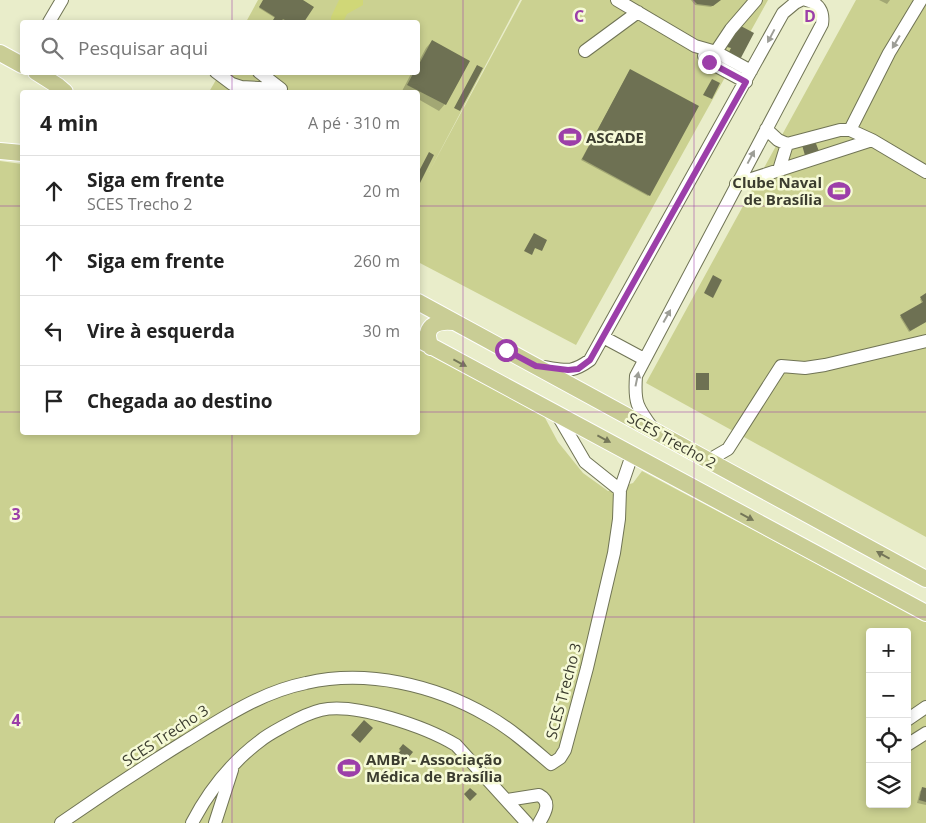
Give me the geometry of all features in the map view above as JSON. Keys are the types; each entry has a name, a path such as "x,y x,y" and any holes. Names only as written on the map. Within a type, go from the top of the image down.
{"main road":[{"path":"41,75 62,90"},
{"path":"0,151 20,153"},
{"name":"SCES Trecho 2","path":"420,303 926,579"},
{"path":"424,343 428,332 437,322 454,322"},
{"name":"SCES Trecho 2","path":"424,343 922,608"}],"street":[{"path":"50,20 62,0"},
{"path":"617,0 712,57 749,76"},
{"path":"712,57 731,29 756,0"},
{"path":"536,366 568,370 578,369 590,360 783,13 802,0"},
{"path":"653,429 637,408 635,394 636,376 822,24 824,15 818,6 806,0"},
{"path":"850,130 889,53 921,0"},
{"path":"585,51 638,12"},
{"path":"220,75 232,84 241,87 272,90"},
{"path":"263,75 282,90"},
{"path":"766,128 778,140 786,144 840,130 850,130 872,140 926,172"},
{"path":"823,135 830,152"},
{"path":"736,184 830,152 872,140"},
{"path":"778,170 786,144"},
{"path":"603,338 644,359"},
{"path":"709,460 728,449 781,366 805,368 825,365 926,340"},
{"path":"557,414 585,462 620,490"},
{"path":"728,449 728,470"},
{"name":"SCES Trecho 3","path":"61,823 238,708 307,682 357,677 405,683 451,696 489,716 551,764 560,758 565,750 587,668 614,552 619,519 620,490 632,455"},
{"path":"910,718 926,707"},
{"path":"192,823 215,786 233,765 260,740 302,716 322,710 342,708 411,724 456,745 527,823"},
{"path":"911,743 926,734"},
{"path":"217,822 233,765"},
{"path":"507,800 539,795 544,797 547,805 546,812 539,823"}],"shaded area":[{"name":"ASCADE","path":"258,0 520,0 429,172 522,0 768,0 576,345 420,263 420,90 210,90 219,75 420,75 420,20 247,20"},
{"path":"339,0 363,0 363,5 347,14 344,20 331,20"},
{"name":"Clube Naval de Brasília","path":"856,0 926,0 926,537 646,383"},
{"path":"0,161 20,164 20,435 420,435 420,349 544,416 558,442 583,473 608,491 633,483 642,471 926,622 926,823 0,823"}],"building":[{"path":"263,0 303,0 314,7 305,20 273,20 275,17 259,7"},
{"path":"693,0 721,0 713,6 697,4"},
{"path":"739,25 754,33 734,71 722,65 731,48 727,47"},
{"path":"432,40 470,61 446,105 407,85 412,75 420,75 420,62"},
{"path":"477,65 483,68 460,111 454,108"},
{"path":"630,69 699,106 650,196 582,159"},
{"path":"712,79 720,83 712,99 703,95"},
{"path":"815,141 820,154 806,159 802,145"},
{"path":"429,152 434,155 420,183 420,169"},
{"path":"534,233 547,240 542,251 535,248 532,255 524,251"},
{"path":"713,275 722,280 713,298 704,293"},
{"path":"926,293 926,322 910,331 900,315 923,302 920,297"},
{"path":"696,373 709,373 709,390 696,390"},
{"path":"364,720 373,728 360,743 351,735"},
{"path":"403,744 413,752 401,767 392,760 401,750 399,749"},
{"path":"922,787 926,788 926,802 919,800"},
{"path":"470,788 477,794 470,801 464,794"}],"place":[{"name":"ASCADE","path":"570,137"},
{"name":"Clube Naval de Brasília","path":"839,191"},
{"name":"AMBr - Associação Médica de Brasília","path":"349,768"}],"route":[{"path":"506,350 536,366 568,370 578,369 590,360 746,82 709,62"}]}
